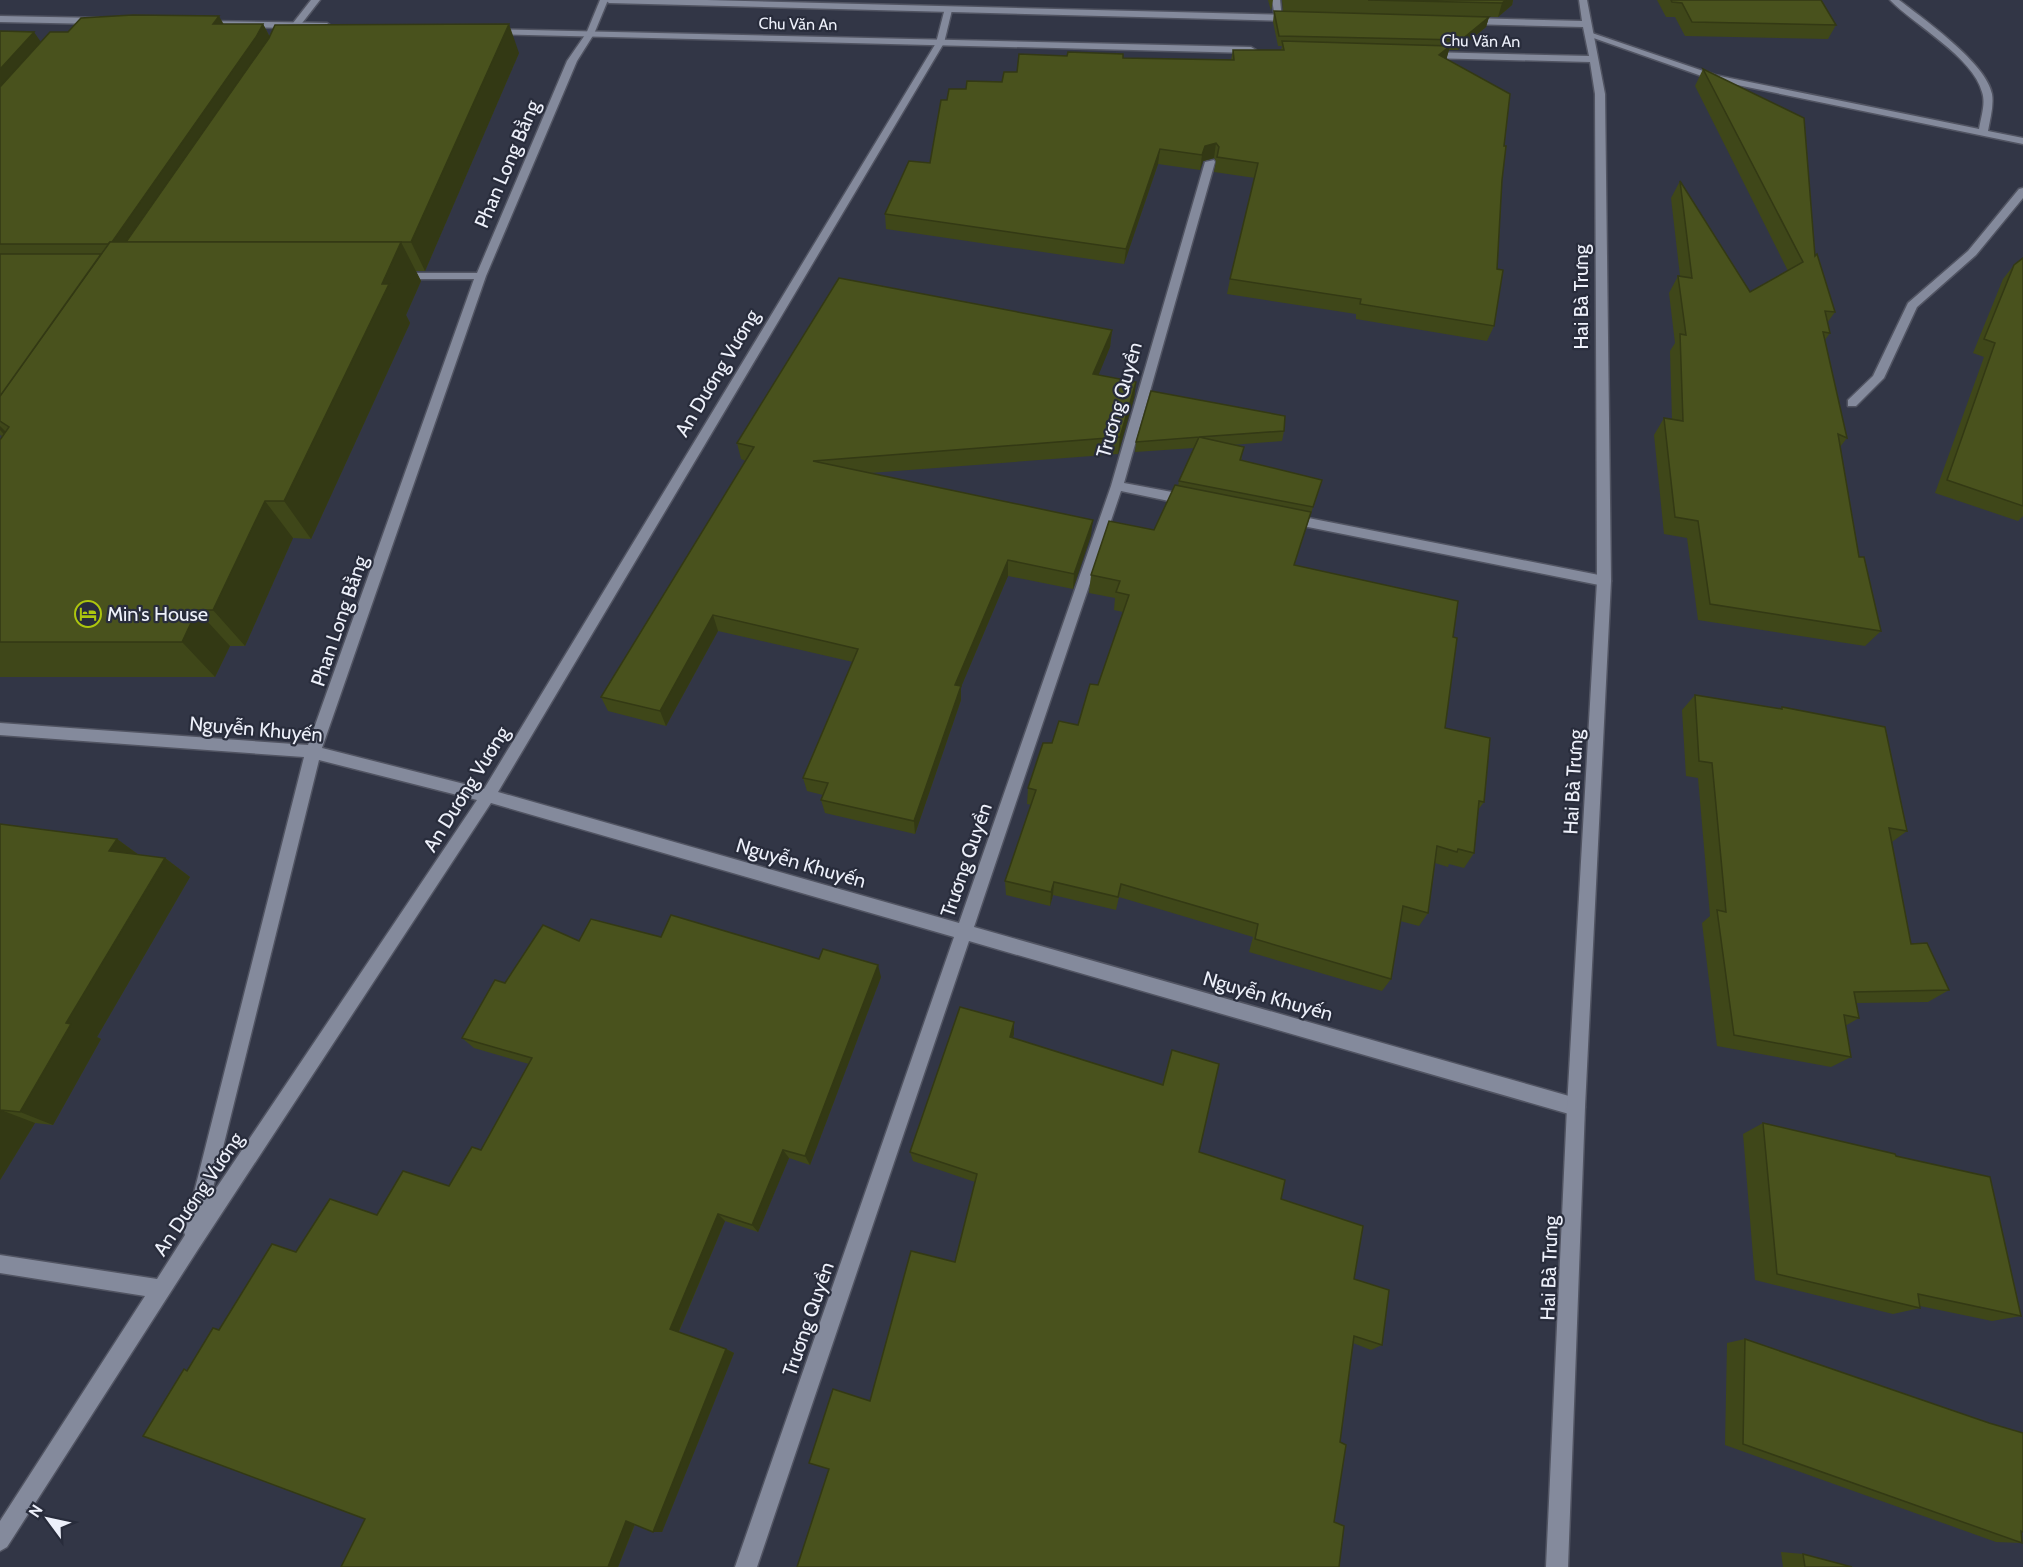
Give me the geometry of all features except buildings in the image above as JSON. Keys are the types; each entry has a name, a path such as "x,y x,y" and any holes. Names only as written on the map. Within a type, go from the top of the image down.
{"street":[{"path":"294,30 316,0"},
{"name":"Phan Long Bằng","path":"190,1244 313,752 481,276 572,61 590,34 604,0"},
{"name":"Chu Văn An","path":"609,0 1302,18"},
{"path":"1276,0 1279,17"},
{"name":"Hai Bà Trưng","path":"1557,1567 1576,1107 1604,581 1600,94 1583,0"},
{"path":"1894,0 1965,60 1983,79 1988,93 1983,132"},
{"name":"An Dương Vương","path":"0,1540 190,1244 488,796 940,43 948,10"},
{"path":"0,19 105,22"},
{"path":"85,30 93,21"},
{"name":"Chu Văn An","path":"1457,21 1588,29 1713,78 2023,141"},
{"path":"189,23 294,30 343,26"},
{"name":"Chu Văn An","path":"484,30 1261,51"},
{"name":"Chu Văn An","path":"1416,54 1594,59"},
{"name":"Trương Quyền","path":"746,1567 1118,486 1210,162"},
{"path":"1852,403 1878,378 1912,305 1972,253 2023,191"},
{"path":"385,276 481,276"},
{"path":"1118,486 1199,502"},
{"path":"1280,518 1604,581"},
{"name":"Nguyễn Khuyến","path":"0,729 313,752 488,796 1576,1107"},
{"path":"0,1264 161,1289"}],"place":[{"name":"Min's House","path":"88,614"}]}
